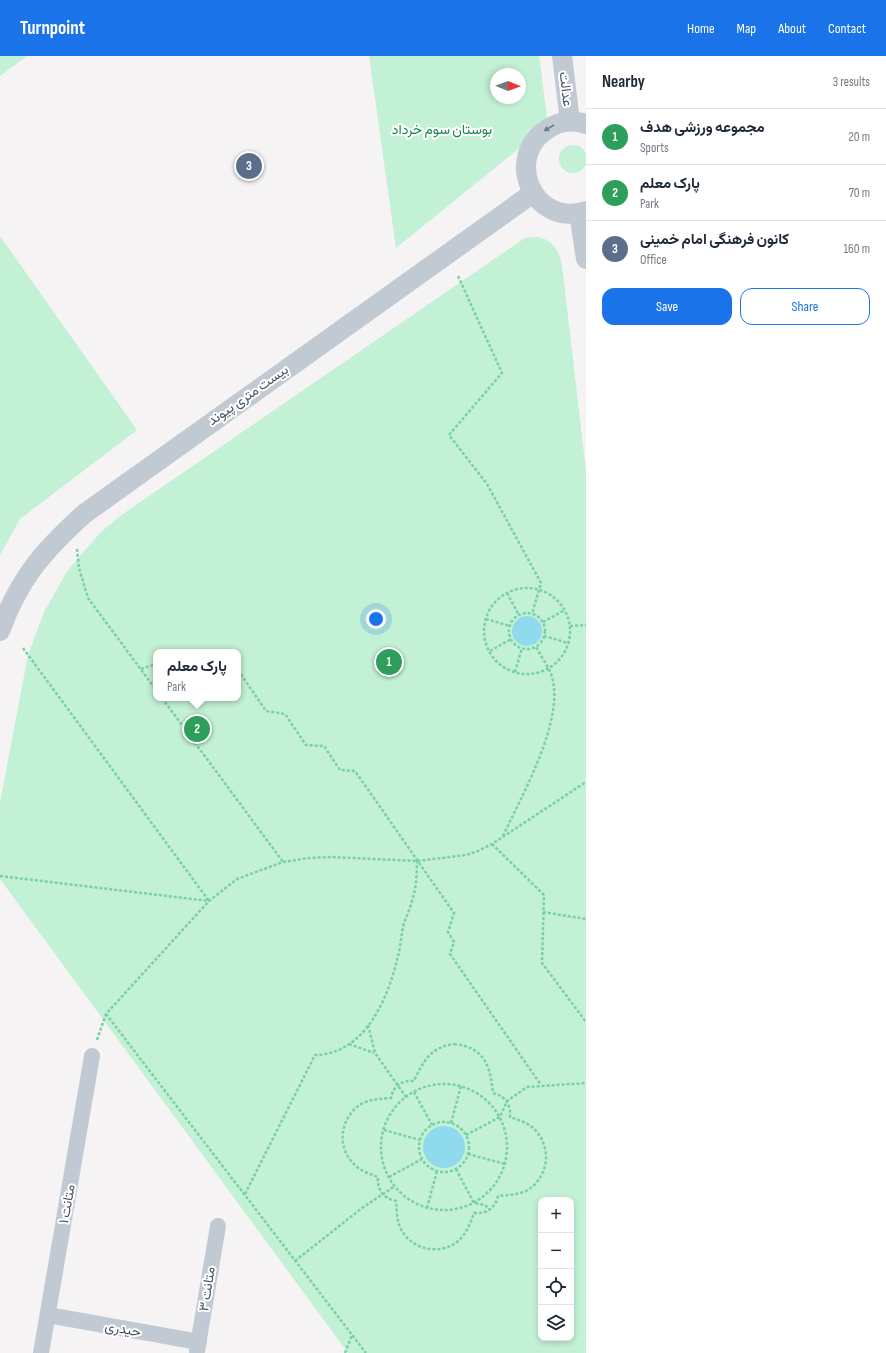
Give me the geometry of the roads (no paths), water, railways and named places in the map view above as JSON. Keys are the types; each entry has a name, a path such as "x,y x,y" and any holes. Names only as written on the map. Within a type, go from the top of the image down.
{"street":[{"name":"عدالت","path":"562,56 578,122"},
{"path":"578,122 556,124 544,130 534,140 528,153 526,167 527,180 533,193 542,203 553,210 566,214 583,212 586,259"},
{"name":"بیست متری پیوند","path":"0,632 20,588 42,554 84,514 533,193"},
{"name":"متانت ۱","path":"41,1353 92,1056"},
{"name":"متانت ۳","path":"198,1348 218,1226"},
{"name":"حیدری","path":"48,1315 198,1348"}],"water":[{"path":"527,616 538,620 542,631 538,642 527,646 516,642 512,631 516,620"},
{"path":"444,1126 459,1132 465,1147 459,1162 444,1168 429,1162 423,1147 429,1132"}],"place":[{"name":"کانون فرهنگی امام خمینی","path":"249,166"},
{"name":"مجموعه ورزشی هدف","path":"389,662"},
{"name":"پارک معلم","path":"197,729"}],"park label":[{"name":"بوستان سوم خرداد","path":"442,129"}]}
